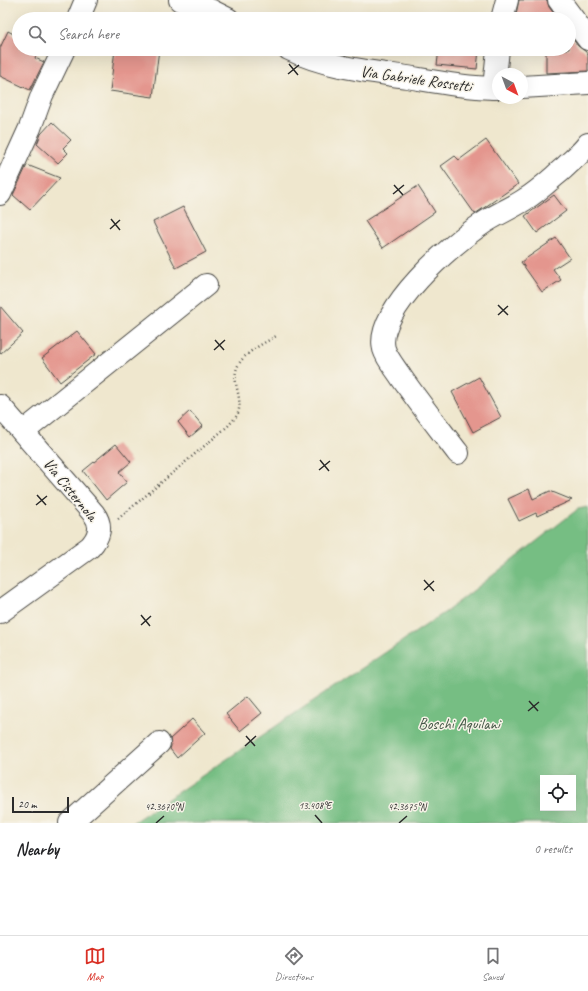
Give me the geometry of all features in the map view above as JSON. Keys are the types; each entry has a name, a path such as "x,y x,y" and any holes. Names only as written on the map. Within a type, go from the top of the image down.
{"street":[{"path":"81,12 86,0"},
{"path":"180,0 214,12"},
{"path":"504,12 507,0"},
{"path":"559,0 568,12"},
{"path":"576,23 588,39"},
{"path":"0,194 61,56"},
{"name":"Via Gabriele Rossetti","path":"305,56 340,67 441,83 492,88"},
{"path":"497,68 498,56"},
{"path":"528,87 588,83"},
{"path":"458,453 414,396 388,357 384,348 387,323 413,286 455,245 482,224 534,194 578,155 588,144"},
{"path":"23,432 206,285"},
{"name":"Via Cisternola","path":"0,406 96,517 100,526 98,536 90,547 0,612"},
{"path":"70,823 159,743"}],"path":[{"path":"98,536 228,426 238,415 239,406 235,377 237,366 248,353 278,335"}],"green space":[{"name":"Boschi Aquilani","path":"588,507 588,823 132,823 447,611 578,509"}],"building":[{"path":"519,0 547,0 549,7 553,12 516,12"},
{"path":"8,31 12,33 12,56 36,56 35,58 44,62 30,90 0,76 0,48"},
{"path":"576,43 588,55 588,71 546,73 546,56 576,56"},
{"path":"114,56 158,56 153,97 110,91"},
{"path":"438,56 478,56 477,69 437,65"},
{"path":"52,122 71,140 63,148 68,153 58,163 37,144 41,134"},
{"path":"486,140 518,184 475,214 441,166 455,156 459,160"},
{"path":"27,165 60,178 30,210 13,195"},
{"path":"418,186 435,212 383,248 365,221"},
{"path":"554,195 566,211 537,233 525,216"},
{"path":"183,207 206,252 176,268 153,222"},
{"path":"556,238 570,258 553,269 561,280 542,292 521,262"},
{"path":"0,306 23,333 0,354"},
{"path":"77,331 96,354 60,382 42,358"},
{"path":"479,377 501,417 473,432 452,392"},
{"path":"190,411 203,426 190,437 178,422"},
{"path":"116,444 131,462 119,472 127,482 106,500 83,471"},
{"path":"529,489 533,499 550,491 572,500 537,516 536,513 519,521 508,499"},
{"path":"248,696 262,713 240,731 226,714"},
{"path":"192,719 205,733 177,758 170,749 170,739"}]}
